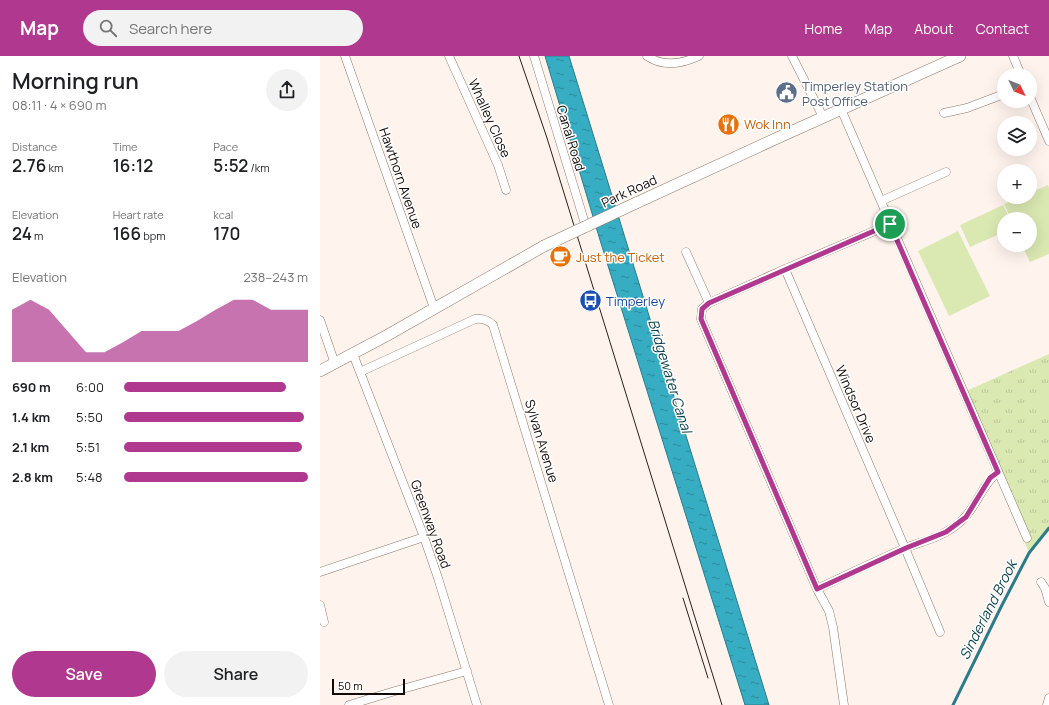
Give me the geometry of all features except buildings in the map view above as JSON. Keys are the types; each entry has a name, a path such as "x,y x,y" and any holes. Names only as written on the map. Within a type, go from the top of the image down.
{"main road":[{"name":"Park Road","path":"320,372 544,246 823,117 960,56"}],"street":[{"name":"Hawthorn Avenue","path":"345,56 434,308"},
{"name":"Whalley Close","path":"450,56 498,165 506,190"},
{"name":"Canal Road","path":"534,56 586,227"},
{"path":"647,56 662,63 682,62 699,56"},
{"path":"792,56 823,117"},
{"path":"1013,56 1018,68"},
{"path":"944,114 968,108 997,97"},
{"path":"1035,108 1049,141"},
{"path":"841,110 1027,538"},
{"path":"881,201 946,172"},
{"path":"844,705 833,627 829,611 817,589 701,319 702,309 709,303 890,224"},
{"path":"686,252 709,303"},
{"name":"Windsor Drive","path":"785,269 906,548 940,632"},
{"name":"Sylvan Avenue","path":"360,372 475,319 482,318 493,325 609,705"},
{"path":"320,320 335,364"},
{"name":"Greenway Road","path":"353,354 424,537 477,705"},
{"path":"817,589 906,548 946,532 960,523 969,512 990,478 998,472"},
{"path":"320,572 424,537"},
{"path":"1045,585 1049,602"},
{"path":"320,605 324,622"},
{"path":"352,705 395,691 467,671"},
{"path":"1047,705 1049,698"}],"green space":[{"path":"1048,185 1049,188 1049,254 1030,262 1025,252 1037,252 1037,212 1008,212 1004,204 1037,204 1037,190"},
{"path":"1003,205 1006,212 997,212 997,235 970,247 960,225"},
{"path":"958,231 990,296 949,316 918,251"},
{"path":"1049,354 1049,528 1029,553 964,392"},
{"path":"1049,389 1049,413 1042,417 1032,396"}],"water":[{"path":"545,56 569,56 769,705 745,705 600,240"}],"waterway":[{"name":"Sinderland Brook","path":"953,705 1029,553 1049,528"}],"tram line":[{"path":"519,56 547,138 722,705"},
{"path":"683,598 708,678"}],"place":[{"name":"Timperley Station Post Office","path":"786,93"},
{"name":"Wok Inn","path":"728,124"},
{"name":"Just the Ticket","path":"560,257"},
{"name":"Timperley","path":"591,301"}],"route":[{"path":"890,224 998,472 990,478 977,501 960,523 946,532 906,548 817,589 701,319 701,314 702,309 709,303 890,224"}],"water label":[{"name":"Bridgewater Canal","path":"670,376"}]}
